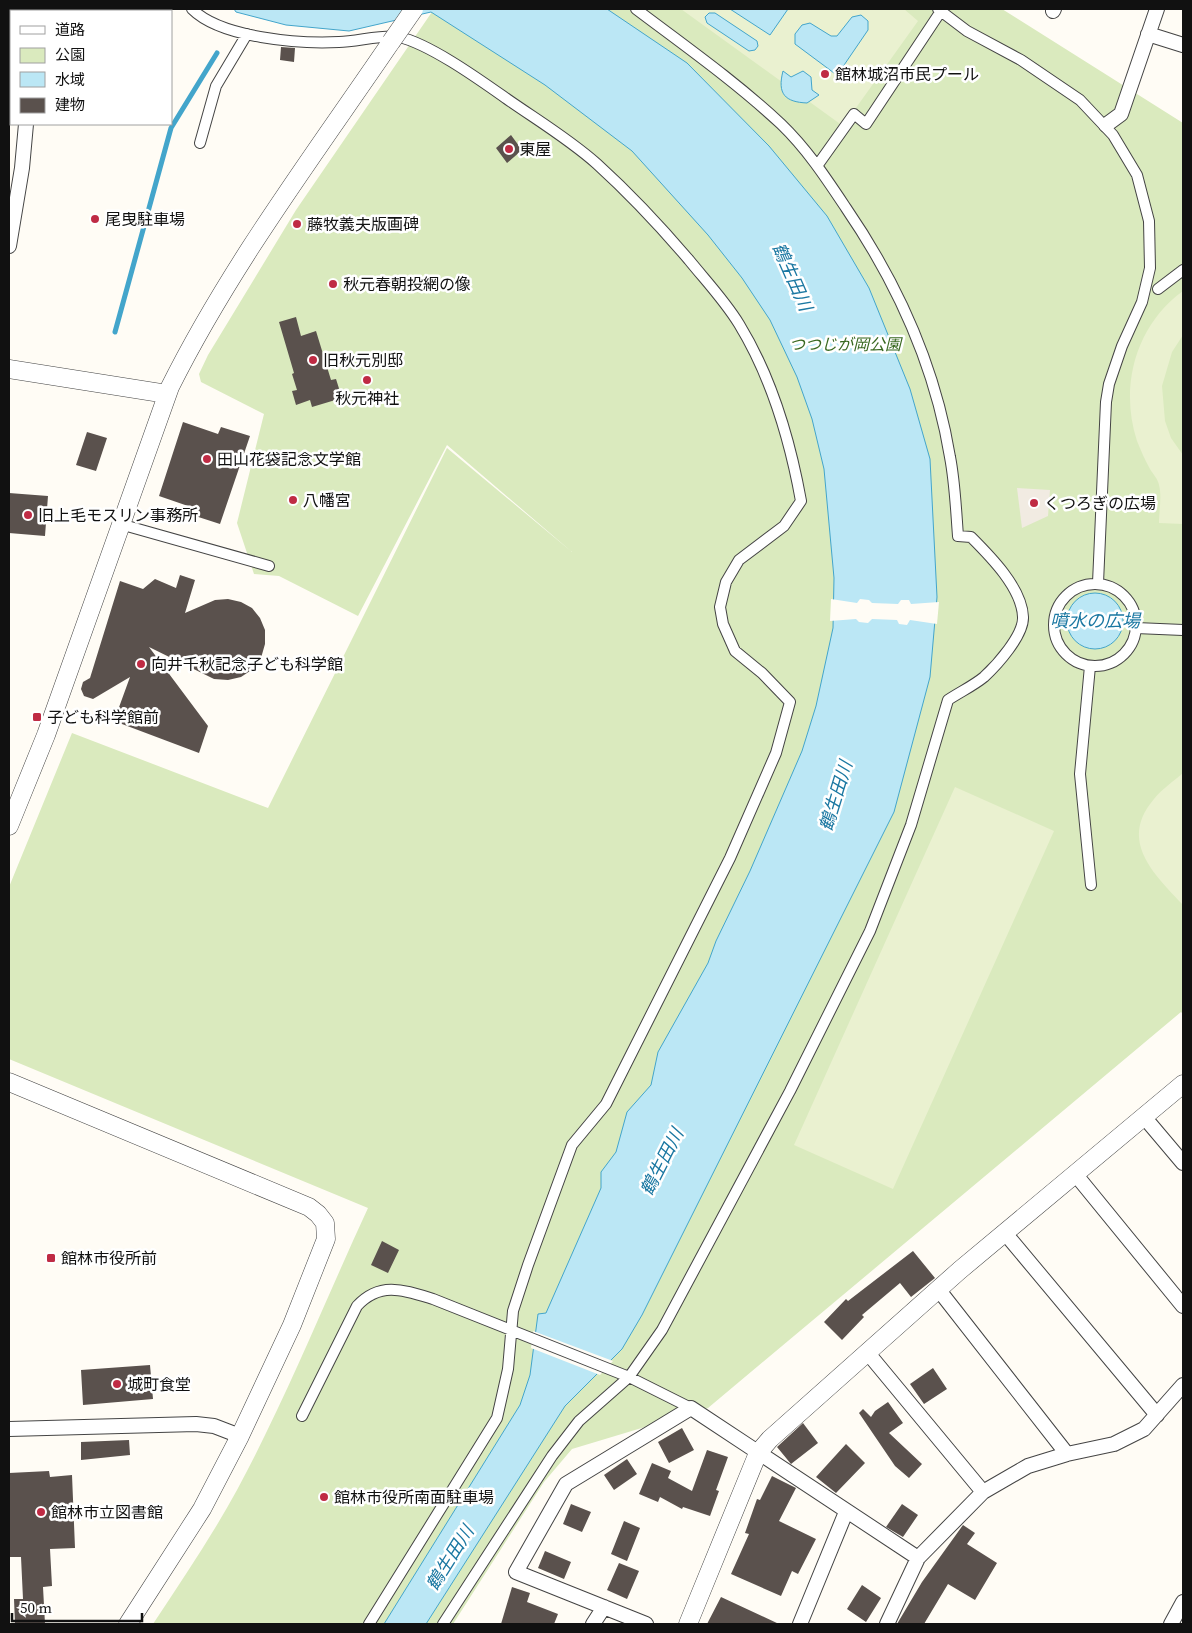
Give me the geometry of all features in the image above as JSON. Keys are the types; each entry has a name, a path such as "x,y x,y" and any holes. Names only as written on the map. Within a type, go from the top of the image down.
{"street":[{"path":"192,9 202,19 247,34 305,41 338,42 398,37 428,50 474,77 568,141 596,164 663,229 712,288 739,325 777,405 792,453 801,501 784,526 739,560 726,582 720,607 722,624 735,651 762,673 790,702 776,753 730,858 606,1104 572,1144 513,1312 508,1369 496,1418 370,1624"},
{"path":"9,826 46,735 167,394 195,337 230,277 414,9"},
{"path":"443,1624 552,1456 579,1421 629,1377 662,1330 734,1198 870,932 912,825 948,700 982,678 995,666 1016,639 1023,618 1021,605 998,565 971,537 958,536 950,457 933,381 918,337 883,264 817,166 782,125 636,9"},
{"path":"1106,125 1122,114 1157,9"},
{"path":"817,166 854,114 866,124 939,10 967,31 998,45 1065,90 1106,125 1126,154 1139,181 1147,209 1151,244 1145,291 1138,313 1122,346 1106,402 1098,583"},
{"path":"200,143 216,86 247,34"},
{"path":"1148,34 1183,45"},
{"path":"9,246 22,168 26,125"},
{"path":"1158,289 1183,270"},
{"path":"9,369 167,394"},
{"path":"120,524 269,566"},
{"path":"1098,583 1112,587 1124,594 1135,613 1136,628 1129,648 1118,659 1104,665 1090,666 1075,661 1064,651 1056,638 1054,621 1061,602 1071,592 1084,585 1098,583"},
{"path":"1136,628 1183,630"},
{"path":"1090,666 1080,774 1091,885"},
{"path":"9,1082 309,1207 325,1223 327,1231 324,1248 292,1325 240,1436 202,1510 128,1624"},
{"path":"688,1624 758,1453 770,1439 938,1289 1145,1118 1183,1084"},
{"path":"1145,1118 1183,1163"},
{"path":"1076,1174 1183,1306"},
{"path":"1005,1233 1156,1415"},
{"path":"302,1416 353,1313 363,1300 377,1291 401,1289 629,1377 691,1408 918,1558"},
{"path":"938,1289 1067,1454"},
{"path":"867,1352 983,1492"},
{"path":"887,1624 918,1558 983,1492 1028,1466 1067,1454 1114,1444 1144,1429 1183,1386"},
{"path":"646,1624 516,1572 566,1484 691,1408"},
{"path":"9,1429 196,1424 214,1426 240,1436"},
{"path":"800,1624 846,1512"},
{"path":"1171,1624 1183,1602"},
{"path":"593,1624 604,1607"}],"green space":[{"name":"つつじが岡公園","path":"434,9 1002,9 1183,123 1183,1014 1181,1012 708,1408 572,1449 544,1482 453,1624 153,1624 217,1524 255,1456 289,1385 368,1208 9,1059 9,887 72,733 268,808 447,448 572,552 447,445 358,616 279,576 254,574 237,523 264,414 201,382 199,374 208,355 296,210"},
{"name":"館林城沼市民プール","path":"681,9 904,9 918,21 843,126"},
{"path":"1183,291 1183,335 1172,352 1162,386 1165,421 1171,438 1183,455 1183,524 1159,523 1160,494 1157,479 1148,466 1137,441 1132,420 1131,378 1143,339 1153,321"},
{"path":"1183,773 1183,905 1161,881 1144,856 1140,843 1139,829 1144,814 1154,799 1164,788"},
{"path":"955,787 1054,831 893,1189 794,1145"}],"shaded area":[{"name":"くつろぎの広場","path":"1017,488 1050,490 1048,516 1022,528"}],"water":[{"name":"鶴生田川","path":"234,9 607,9 687,63 769,146 827,216 869,288 910,389 930,459 937,597 930,677 894,812 642,1315 622,1349 565,1406 426,1624 384,1624 520,1405 530,1375 538,1314 546,1313 601,1188 601,1172 616,1152 627,1112 651,1085 658,1052 708,963 716,941 750,871 802,751 816,706 833,628 834,578 824,469 812,419 797,377 770,320 742,278 708,235 632,151 545,85 431,12 349,31 286,25 236,12"},
{"path":"730,9 788,9 770,35"},
{"path":"709,13 715,13 757,41 758,46 755,50 749,51 707,23 705,17"},
{"path":"861,15 868,21 868,30 840,71 834,73 795,44 795,34 802,25 810,23 831,36 837,36 852,17"},
{"path":"783,71 791,77 803,71 811,77 812,90 819,95 807,103 793,101 788,98 784,95 781,86"},
{"name":"噴水の広場","path":"1090,593 1100,593 1115,601 1121,610 1123,621 1121,632 1115,641 1100,649 1090,649 1079,644 1072,637 1067,626 1067,616 1072,605 1079,598"}],"pier":[{"path":"831,599 857,603 860,599 869,600 872,603 898,604 901,600 909,600 911,604 939,602 937,624 910,620 907,625 899,624 897,620 872,619 868,623 859,622 856,619 830,621"},
{"path":"533,1331 613,1361 600,1375 531,1348"}],"building":[{"path":"281,47 295,48 294,62 280,60"},
{"name":"東屋","path":"511,135 522,150 507,163 496,148"},
{"name":"旧秋元別邸","path":"296,317 301,336 316,331 331,380 336,379 342,398 312,407 310,400 296,405 292,391 297,390 292,374 294,373 279,322"},
{"name":"田山花袋記念文学館","path":"183,422 218,434 221,427 250,436 220,524 186,513 188,506 159,496"},
{"path":"87,432 107,438 96,471 76,465"},
{"name":"旧上毛モスリン事務所","path":"9,493 48,496 45,536 9,533"},
{"name":"向井千秋記念子ども科学館","path":"180,575 195,580 185,613 215,600 228,599 241,602 252,608 260,618 265,630 265,644 261,658 253,669 241,677 228,680 214,679 149,647 208,726 199,753 114,721 130,677 93,699 84,696 81,689 83,682 90,678 120,581 143,589 155,579 176,588"},
{"path":"382,1241 399,1250 388,1273 371,1265"},
{"path":"913,1251 935,1278 911,1297 900,1283 862,1315 864,1317 842,1340 824,1322 846,1299 848,1301"},
{"name":"城町食堂","path":"150,1365 153,1399 83,1405 81,1370"},
{"path":"933,1368 947,1389 924,1404 910,1384"},
{"path":"888,1402 903,1423 889,1433 922,1464 909,1478 895,1466 859,1413 863,1409 871,1417 875,1411"},
{"path":"803,1423 818,1443 791,1464 777,1447"},
{"path":"682,1428 694,1450 669,1463 658,1442"},
{"path":"129,1440 130,1455 81,1460 81,1442"},
{"path":"846,1444 865,1463 836,1493 816,1477"},
{"path":"707,1450 728,1457 716,1490 719,1491 710,1516 683,1507 682,1509 660,1497 658,1502 639,1494 652,1463 671,1471 668,1478 692,1491"},
{"path":"627,1459 637,1474 614,1490 604,1475"},
{"name":"館林市立図書館","path":"49,1471 50,1477 72,1475 75,1548 50,1549 52,1586 43,1587 45,1624 15,1624 14,1599 23,1599 21,1557 9,1557 9,1473"},
{"path":"772,1476 796,1488 779,1521 816,1539 798,1574 792,1571 781,1596 731,1574 749,1534 745,1533 757,1499 760,1500"},
{"path":"571,1504 591,1512 582,1532 563,1524"},
{"path":"902,1504 918,1515 903,1537 886,1527"},
{"path":"624,1521 640,1528 627,1561 611,1554"},
{"path":"963,1525 975,1533 967,1544 997,1563 975,1600 948,1584 924,1624 897,1624 922,1582"},
{"path":"545,1551 571,1562 564,1579 538,1568"},
{"path":"619,1563 639,1571 627,1599 607,1590"},
{"path":"862,1585 881,1598 866,1622 847,1609"},
{"path":"512,1587 530,1593 527,1602 558,1614 554,1624 501,1624"},
{"path":"721,1597 779,1624 707,1624"}],"waterway":[{"path":"115,332 171,128 217,53"}],"place":[{"name":"館林城沼市民プール","path":"825,74"},
{"name":"東屋","path":"509,149"},
{"name":"尾曳駐車場","path":"95,219"},
{"name":"藤牧義夫版画碑","path":"297,224"},
{"name":"秋元春朝投網の像","path":"333,284"},
{"name":"旧秋元別邸","path":"313,360"},
{"name":"秋元神社","path":"367,380"},
{"name":"田山花袋記念文学館","path":"207,459"},
{"name":"八幡宮","path":"293,500"},
{"name":"くつろぎの広場","path":"1034,503"},
{"name":"旧上毛モスリン事務所","path":"28,515"},
{"name":"向井千秋記念子ども科学館","path":"141,664"},
{"name":"子ども科学館前","path":"37,717"},
{"name":"館林市役所前","path":"51,1258"},
{"name":"城町食堂","path":"117,1384"},
{"name":"館林市役所南面駐車場","path":"324,1497"},
{"name":"館林市立図書館","path":"41,1512"}]}
